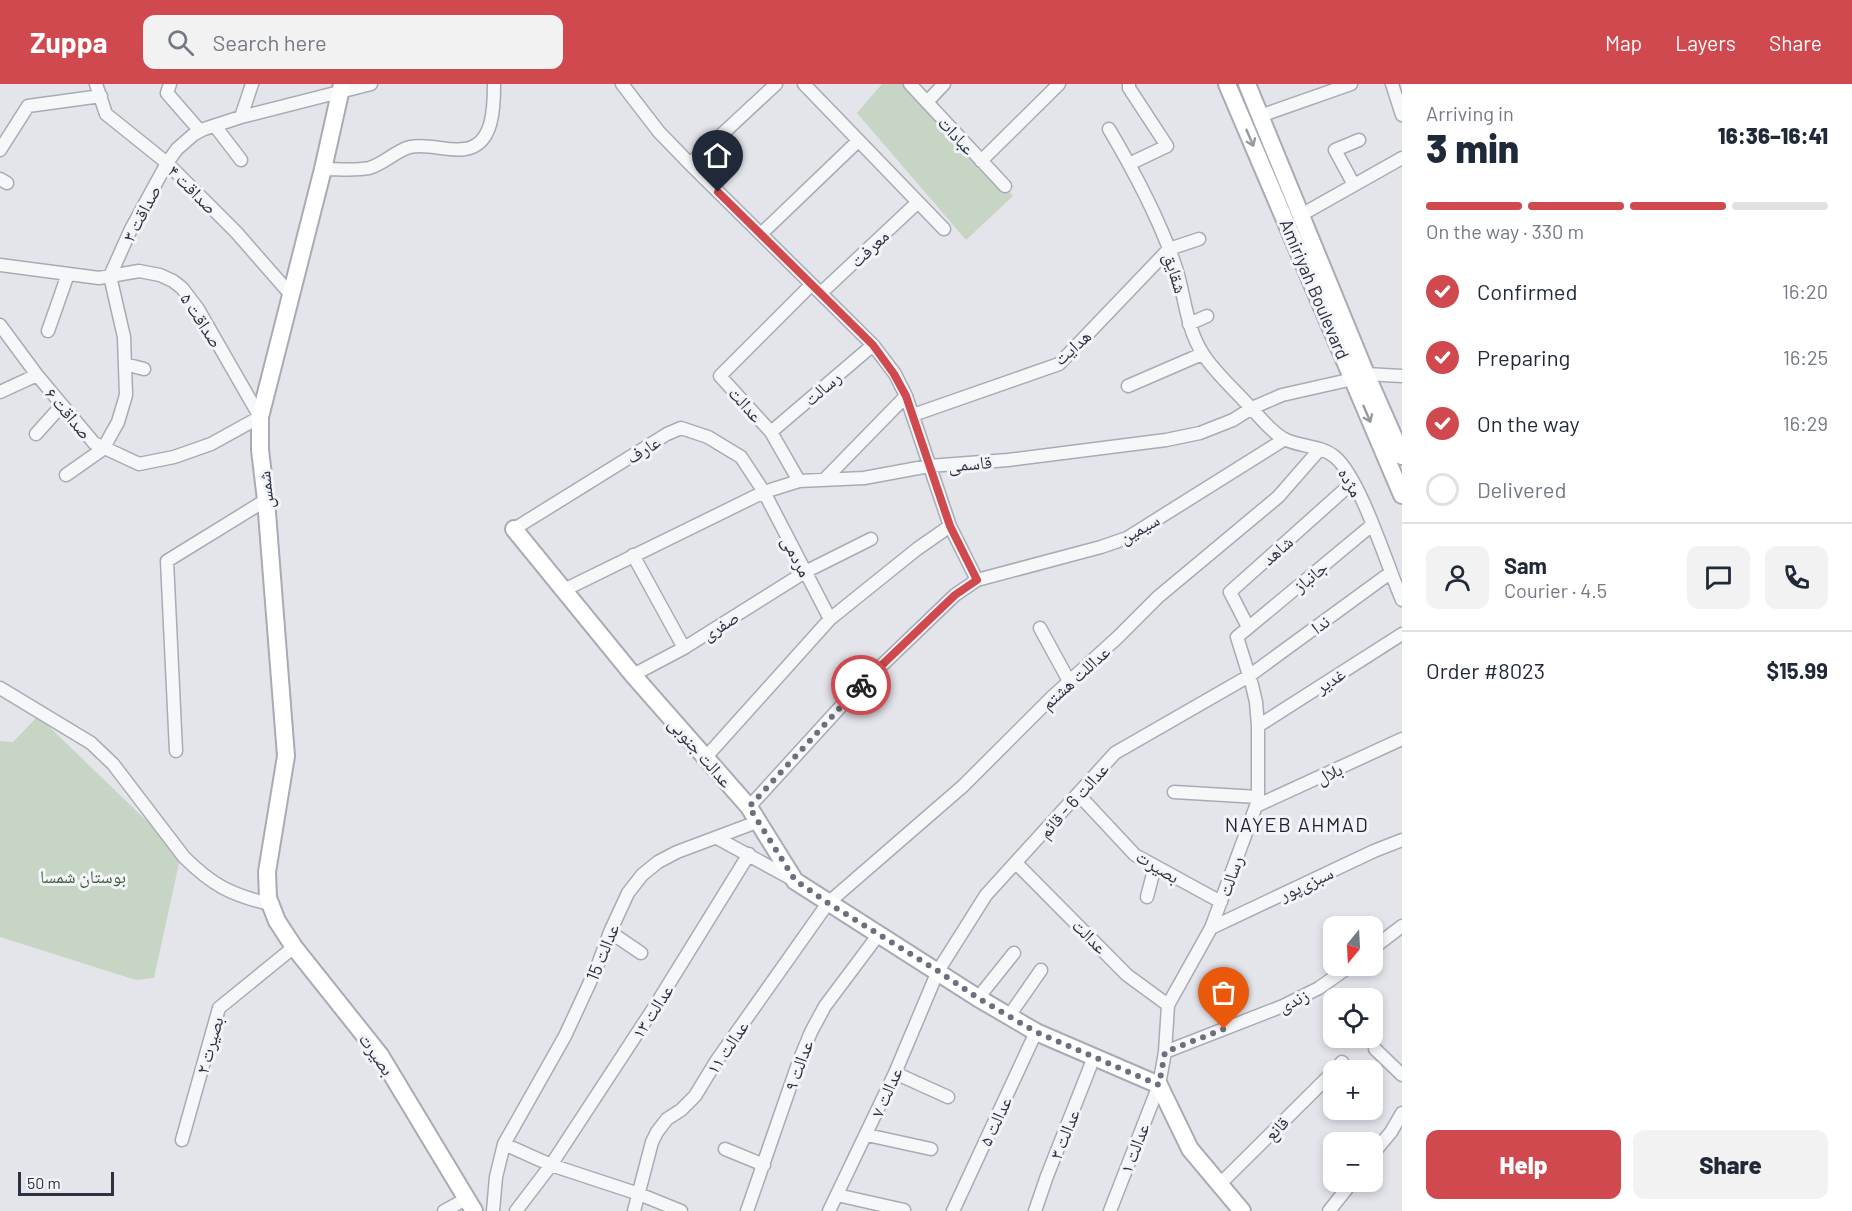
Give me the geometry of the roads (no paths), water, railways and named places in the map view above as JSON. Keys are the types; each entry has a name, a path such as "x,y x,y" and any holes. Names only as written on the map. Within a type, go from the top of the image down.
{"street":[{"path":"170,84 167,93 200,131"},
{"path":"241,117 252,84"},
{"path":"341,88 371,84"},
{"path":"324,169 371,167 410,147 435,146 466,149 478,144 488,131 495,110 494,84"},
{"path":"622,84 659,132 873,345 894,374 906,396 950,526 977,580 955,595 854,692 753,815"},
{"path":"631,95 639,84"},
{"path":"690,165 776,84"},
{"path":"804,84 944,229"},
{"name":"عبادات","path":"910,84 1005,186"},
{"path":"927,102 944,84"},
{"path":"981,161 1059,84"},
{"path":"1129,84 1129,88 1167,146 1129,164"},
{"name":"Amiriyah Boulevard","path":"1227,84 1359,377 1402,456"},
{"name":"Amiriyah Boulevard","path":"1247,84 1302,215 1402,495"},
{"path":"1260,116 1351,84"},
{"path":"1392,84 1402,115"},
{"name":"صداقت ۳","path":"111,276 131,229 167,163 181,145 200,131 341,88"},
{"name":"شمس","path":"270,904 267,893 267,872 286,756 260,450 261,417 324,169 341,88"},
{"path":"0,150 28,105 99,90"},
{"name":"صداقت ۴","path":"99,90 106,114 167,163 236,232 292,296"},
{"path":"215,126 241,160"},
{"name":"شقایق","path":"1109,129 1129,164 1169,249 1182,289 1189,324 1202,354 1252,408"},
{"path":"1354,185 1335,150 1359,140"},
{"path":"761,234 858,141"},
{"path":"1302,215 1402,158"},
{"name":"معرفت","path":"816,289 918,202"},
{"path":"1169,249 1199,239"},
{"name":"هدایت","path":"913,415 1059,364 1169,249"},
{"name":"صداقت ۵","path":"0,265 99,278 140,271 160,275 173,281 190,296 261,417"},
{"path":"48,331 68,274"},
{"path":"66,474 103,449 118,422 126,395 124,337 111,276"},
{"name":"عدالت","path":"799,481 771,432 720,376 816,289"},
{"path":"1189,324 1207,316"},
{"name":"صداقت ۶","path":"0,325 37,375 94,443 139,464 174,457 211,444 261,417"},
{"name":"رسالت","path":"771,432 873,345"},
{"path":"1128,386 1202,354"},
{"path":"125,364 144,369"},
{"path":"0,392 37,375"},
{"name":"قاسمی","path":"564,590 764,492 799,481 864,478 929,466 1008,460 1166,440 1200,433 1233,420 1252,408 1282,395 1359,377 1402,376"},
{"path":"824,480 906,396"},
{"path":"36,434 62,405"},
{"name":"مژده","path":"1252,408 1262,421 1285,439 1320,449 1337,458 1353,482 1402,600"},
{"name":"عارف","path":"514,529 667,434 681,428 708,437 741,457 764,492"},
{"name":"سیمین","path":"977,580 1127,538 1285,439"},
{"name":"عداللت هشتم","path":"828,903 963,786 1158,597 1278,497 1320,449"},
{"name":"شاهد","path":"1248,627 1230,592 1353,482"},
{"name":"مردمی","path":"764,492 830,619"},
{"path":"176,751 167,561 266,500"},
{"name":"جانباز","path":"1248,627 1372,525"},
{"path":"706,757 830,619 917,549 950,526"},
{"name":"عدالت جنوبی","path":"514,529 633,675 706,757 753,815 795,880 978,998 1036,1032 1159,1085"},
{"name":"صفری","path":"633,675 684,648 805,572 871,539"},
{"path":"633,555 684,648"},
{"name":"ندا","path":"1250,676 1390,573"},
{"name":"رسالت","path":"1159,1085 1165,1052 1168,1005 1211,928 1257,802 1258,726 1254,693 1237,637 1248,627"},
{"path":"1040,628 1069,681"},
{"name":"غدیر","path":"1258,726 1402,634"},
{"name":"عدالت 6 - قائم","path":"938,971 986,895 1115,753 1250,676"},
{"path":"0,688 91,743 113,764 184,857 201,873 233,894 270,904"},
{"name":"بلال","path":"1257,802 1402,739"},
{"path":"1174,792 1257,802"},
{"name":"بصیرت","path":"1078,794 1135,855 1221,902"},
{"name":"عدالت 15","path":"493,1211 496,1177 504,1144 565,1035 628,893 642,875 658,862 677,852 717,838 753,815"},
{"path":"717,838 795,880"},
{"name":"سبزی‌پور","path":"1211,928 1402,840"},
{"name":"عدالت ۱۳","path":"516,1211 551,1165 657,1003 749,854"},
{"name":"عدالت","path":"1016,863 1127,975 1168,1005"},
{"path":"1147,897 1155,866"},
{"name":"عدالت ۱۱","path":"634,1211 652,1142 657,1132 667,1119 681,1110 695,1096 717,1060 828,903"},
{"name":"بصیرت","path":"270,904 294,947 380,1055 470,1205"},
{"path":"1383,941 1402,926"},
{"path":"610,932 642,953"},
{"name":"عدالت ۹","path":"747,1211 799,1061 817,1019 879,934"},
{"name":"بصیرت ۲","path":"182,1140 219,1008 294,947"},
{"path":"978,998 1014,953"},
{"path":"1009,1016 1041,970"},
{"name":"عدالت ۷","path":"829,1211 867,1135 938,971"},
{"name":"زندی","path":"1165,1052 1283,1006 1335,976"},
{"name":"عدالت ۵","path":"953,1211 1036,1032"},
{"path":"1375,1049 1402,1075"},
{"name":"عدالت ۳","path":"1035,1211 1094,1057"},
{"path":"895,1073 948,1097"},
{"name":"قانع","path":"1219,1185 1323,1082"},
{"path":"1159,1085 1190,1149 1242,1211"},
{"name":"عدالت ۱","path":"1110,1211 1159,1085"},
{"path":"1383,1142 1402,1113"},
{"path":"867,1135 931,1149"},
{"path":"504,1144 551,1165 639,1194 681,1211"},
{"path":"725,1149 764,1165"},
{"path":"1330,1211 1344,1192"},
{"path":"837,1196 903,1210"},
{"path":"444,1211 470,1205"}],"district":[{"name":"NAYEB AHMAD","path":"1297,824"}],"park label":[{"name":"بوستان شمسا","path":"83,876"}]}
